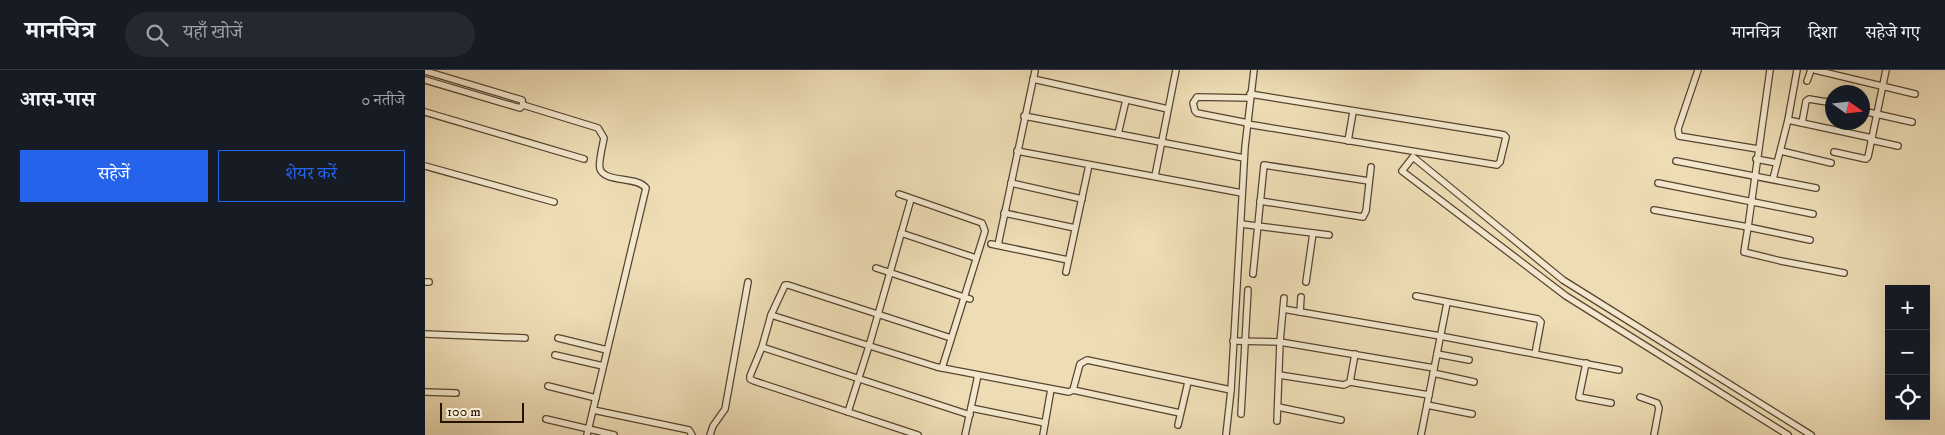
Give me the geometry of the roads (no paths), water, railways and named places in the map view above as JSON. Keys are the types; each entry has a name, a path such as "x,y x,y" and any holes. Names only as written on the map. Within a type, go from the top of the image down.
{"street":[{"path":"1155,176 1176,70"},
{"path":"1226,435 1231,390 1244,158 1254,70"},
{"path":"1698,70 1678,128 1679,136 1758,149"},
{"path":"1770,70 1756,159 1745,253 1844,273"},
{"path":"1773,179 1788,120 1797,70"},
{"path":"1807,81 1811,70"},
{"path":"1815,70 1915,94"},
{"path":"1834,152 1866,159 1868,157 1886,70"},
{"path":"425,71 522,100 523,105"},
{"path":"997,245 1035,71"},
{"path":"425,80 520,108 523,105 598,128 604,138 599,166 601,172 607,176 640,183 646,188 587,432"},
{"path":"1033,80 1168,109"},
{"path":"1250,96 1504,134 1500,162 1497,165 1247,124 1197,113 1193,103 1197,97 1250,96"},
{"path":"1802,123 1806,101 1809,99 1825,102"},
{"path":"1118,134 1126,100"},
{"path":"425,112 584,159"},
{"path":"1348,141 1353,112"},
{"path":"1870,112 1911,122"},
{"path":"1024,116 1244,158"},
{"path":"1788,120 1898,146"},
{"path":"1017,151 1242,193"},
{"path":"1781,151 1831,163"},
{"path":"1788,435 1566,296 1402,170 1413,157 1563,280 1811,435"},
{"path":"1756,159 1777,163"},
{"path":"1676,161 1816,188"},
{"path":"1066,272 1089,165"},
{"path":"1253,274 1264,165 1369,182"},
{"path":"425,166 554,202"},
{"path":"1259,201 1363,217 1366,211 1371,167"},
{"path":"1658,183 1813,214"},
{"path":"1011,184 1081,198"},
{"path":"899,194 981,223 985,231 976,258 967,298 941,368"},
{"path":"848,412 911,199"},
{"path":"1654,210 1810,240"},
{"path":"1004,213 1075,228"},
{"path":"1241,224 1329,235"},
{"path":"901,233 976,258"},
{"path":"1306,282 1313,233"},
{"path":"991,244 1068,260"},
{"path":"876,268 967,298"},
{"path":"710,435 713,426 725,409 748,282"},
{"path":"918,435 750,379 771,315 783,287 788,285 951,338"},
{"path":"1241,414 1248,290"},
{"path":"1416,296 1538,319 1541,322 1535,354"},
{"path":"1300,312 1301,297"},
{"path":"1277,421 1279,342 1284,298"},
{"path":"1421,435 1447,303"},
{"path":"1283,309 1441,336 1619,370"},
{"path":"771,315 941,368 1051,389 1069,392 1073,390 1181,413"},
{"path":"425,334 525,338"},
{"path":"558,338 607,350"},
{"path":"1233,341 1279,342 1355,354 1433,370 1475,382"},
{"path":"762,347 969,415"},
{"path":"555,354 603,366"},
{"path":"1350,382 1355,354"},
{"path":"1437,354 1469,360"},
{"path":"1073,390 1078,369 1083,361 1087,360 1231,390"},
{"path":"1586,363 1579,397 1611,403"},
{"path":"965,435 978,375"},
{"path":"1279,375 1344,385 1350,382 1429,395"},
{"path":"1178,425 1188,382"},
{"path":"549,386 595,398"},
{"path":"1043,435 1051,389"},
{"path":"425,392 456,393"},
{"path":"1640,397 1657,403 1659,408 1654,435"},
{"path":"1427,405 1472,414"},
{"path":"1278,407 1341,420"},
{"path":"971,408 1045,423"},
{"path":"593,410 689,430 692,435"},
{"path":"546,419 587,432 614,435"}]}
